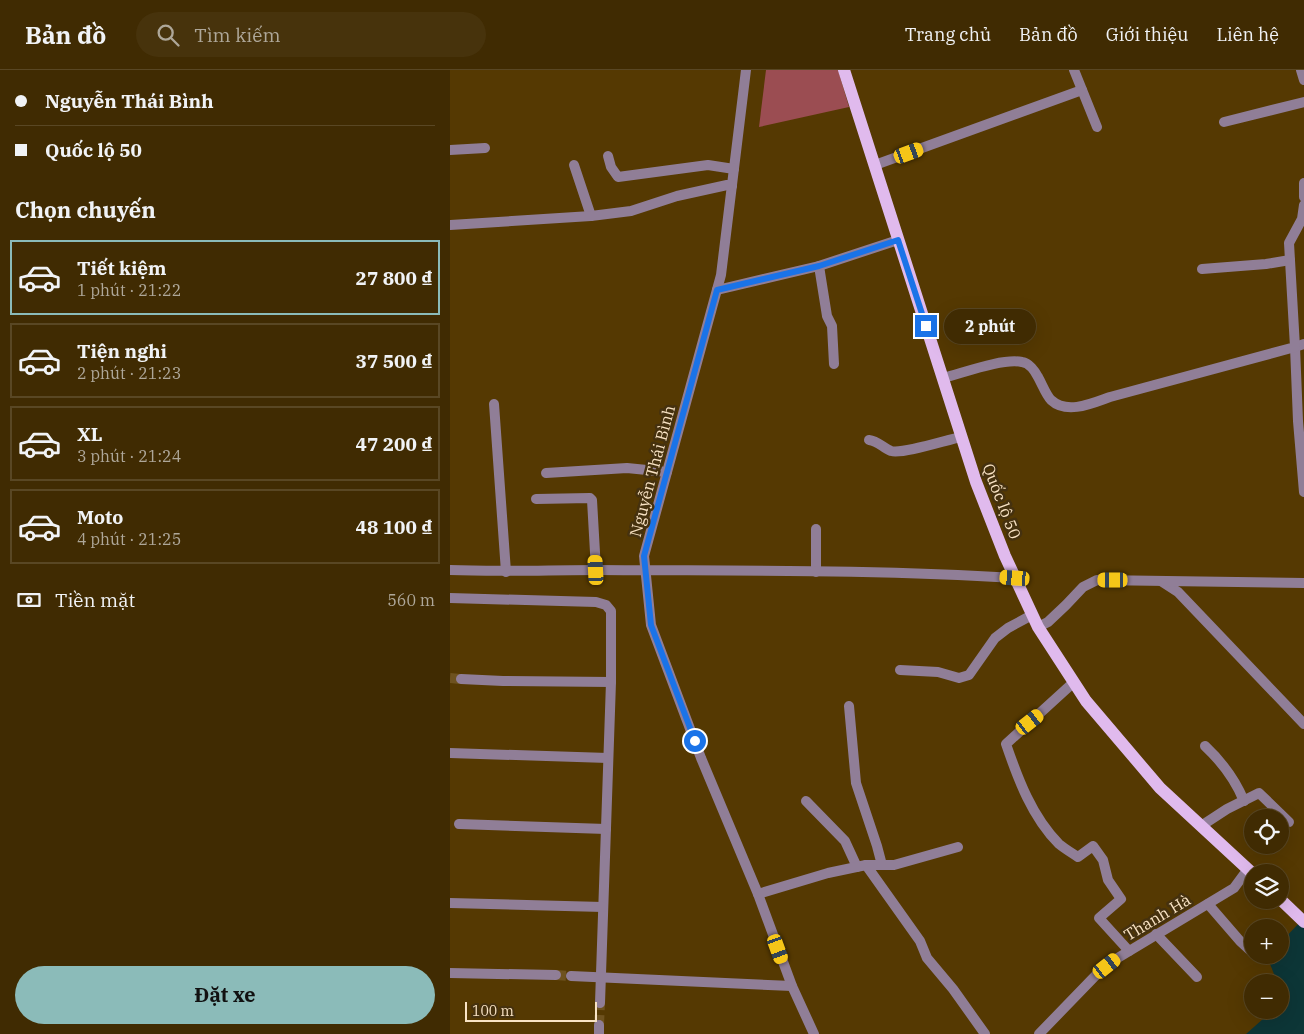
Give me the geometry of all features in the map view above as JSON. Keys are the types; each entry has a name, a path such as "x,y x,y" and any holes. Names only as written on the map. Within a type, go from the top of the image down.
{"main road":[{"name":"Quốc lộ 50","path":"844,70 976,482 1015,578 1035,621 1086,700 1160,788 1244,865"},
{"path":"1289,908 1304,922"}],"street":[{"name":"Nguyễn Thái Bình","path":"746,70 721,275 644,556 651,625 701,758 758,894 792,986 814,1034"},
{"path":"1074,70 1096,127"},
{"path":"1301,70 1304,80"},
{"path":"875,165 1082,90"},
{"path":"1224,122 1304,102"},
{"path":"450,150 485,148"},
{"path":"608,156 611,167 618,177 708,165 734,169"},
{"path":"574,165 591,216"},
{"path":"1304,183 1304,197"},
{"path":"450,225 591,216 631,211 677,196 726,185 732,186"},
{"path":"1304,205 1302,219 1289,243 1288,261 1296,346 1304,492"},
{"path":"717,290 819,266 898,240"},
{"path":"1202,268 1288,261"},
{"path":"819,266 827,316 832,326 834,364"},
{"path":"943,378 1005,362 1023,362 1035,370 1051,400 1060,406 1084,406 1110,397 1296,346"},
{"path":"494,404 506,572"},
{"path":"869,440 892,451 898,451 962,437"},
{"path":"546,473 627,468 667,472"},
{"path":"536,499 590,498 592,500 596,570"},
{"path":"816,529 816,572"},
{"path":"450,570 506,572 596,570 939,573 1015,578"},
{"path":"900,670 938,672 959,678 969,675 994,638 1008,628 1035,621 1048,622 1083,587 1097,580 1304,583"},
{"path":"1160,580 1178,592 1304,724"},
{"path":"450,598 596,602 606,605 611,611 611,682 600,1003"},
{"path":"461,679 611,682"},
{"path":"1074,682 1006,744 1013,766 1035,814 1059,844 1078,858 1093,846 1103,860 1108,880 1122,899 1099,918 1129,951"},
{"path":"849,706 856,783 882,865"},
{"path":"1205,746 1226,768 1244,801"},
{"path":"450,753 608,758"},
{"path":"1201,826 1227,809 1259,793 1276,809"},
{"path":"806,801 845,841 861,866 920,940 927,958 953,989 984,1034"},
{"path":"459,824 606,829"},
{"path":"758,894 809,878 861,866 894,865 958,847"},
{"name":"Thanh Hà","path":"1039,1034 1099,972 1156,934 1234,888 1244,877"},
{"path":"450,903 603,907"},
{"path":"1208,904 1244,945"},
{"path":"1156,934 1197,977"},
{"path":"450,973 556,975"},
{"path":"571,976 792,986"}],"shaded area":[{"path":"766,70 838,70 849,107 759,127"}],"water":[{"path":"1304,918 1304,1034 1246,1034 1263,1019 1289,1019 1289,974 1274,974 1270,964 1289,964 1289,934"}],"tunnel":[{"path":"450,678 461,679"},
{"path":"556,975 571,976"},
{"path":"599,1025 600,1003"}],"route":[{"path":"695,741 651,625 644,556 717,290 819,266 898,240 926,326"}]}
